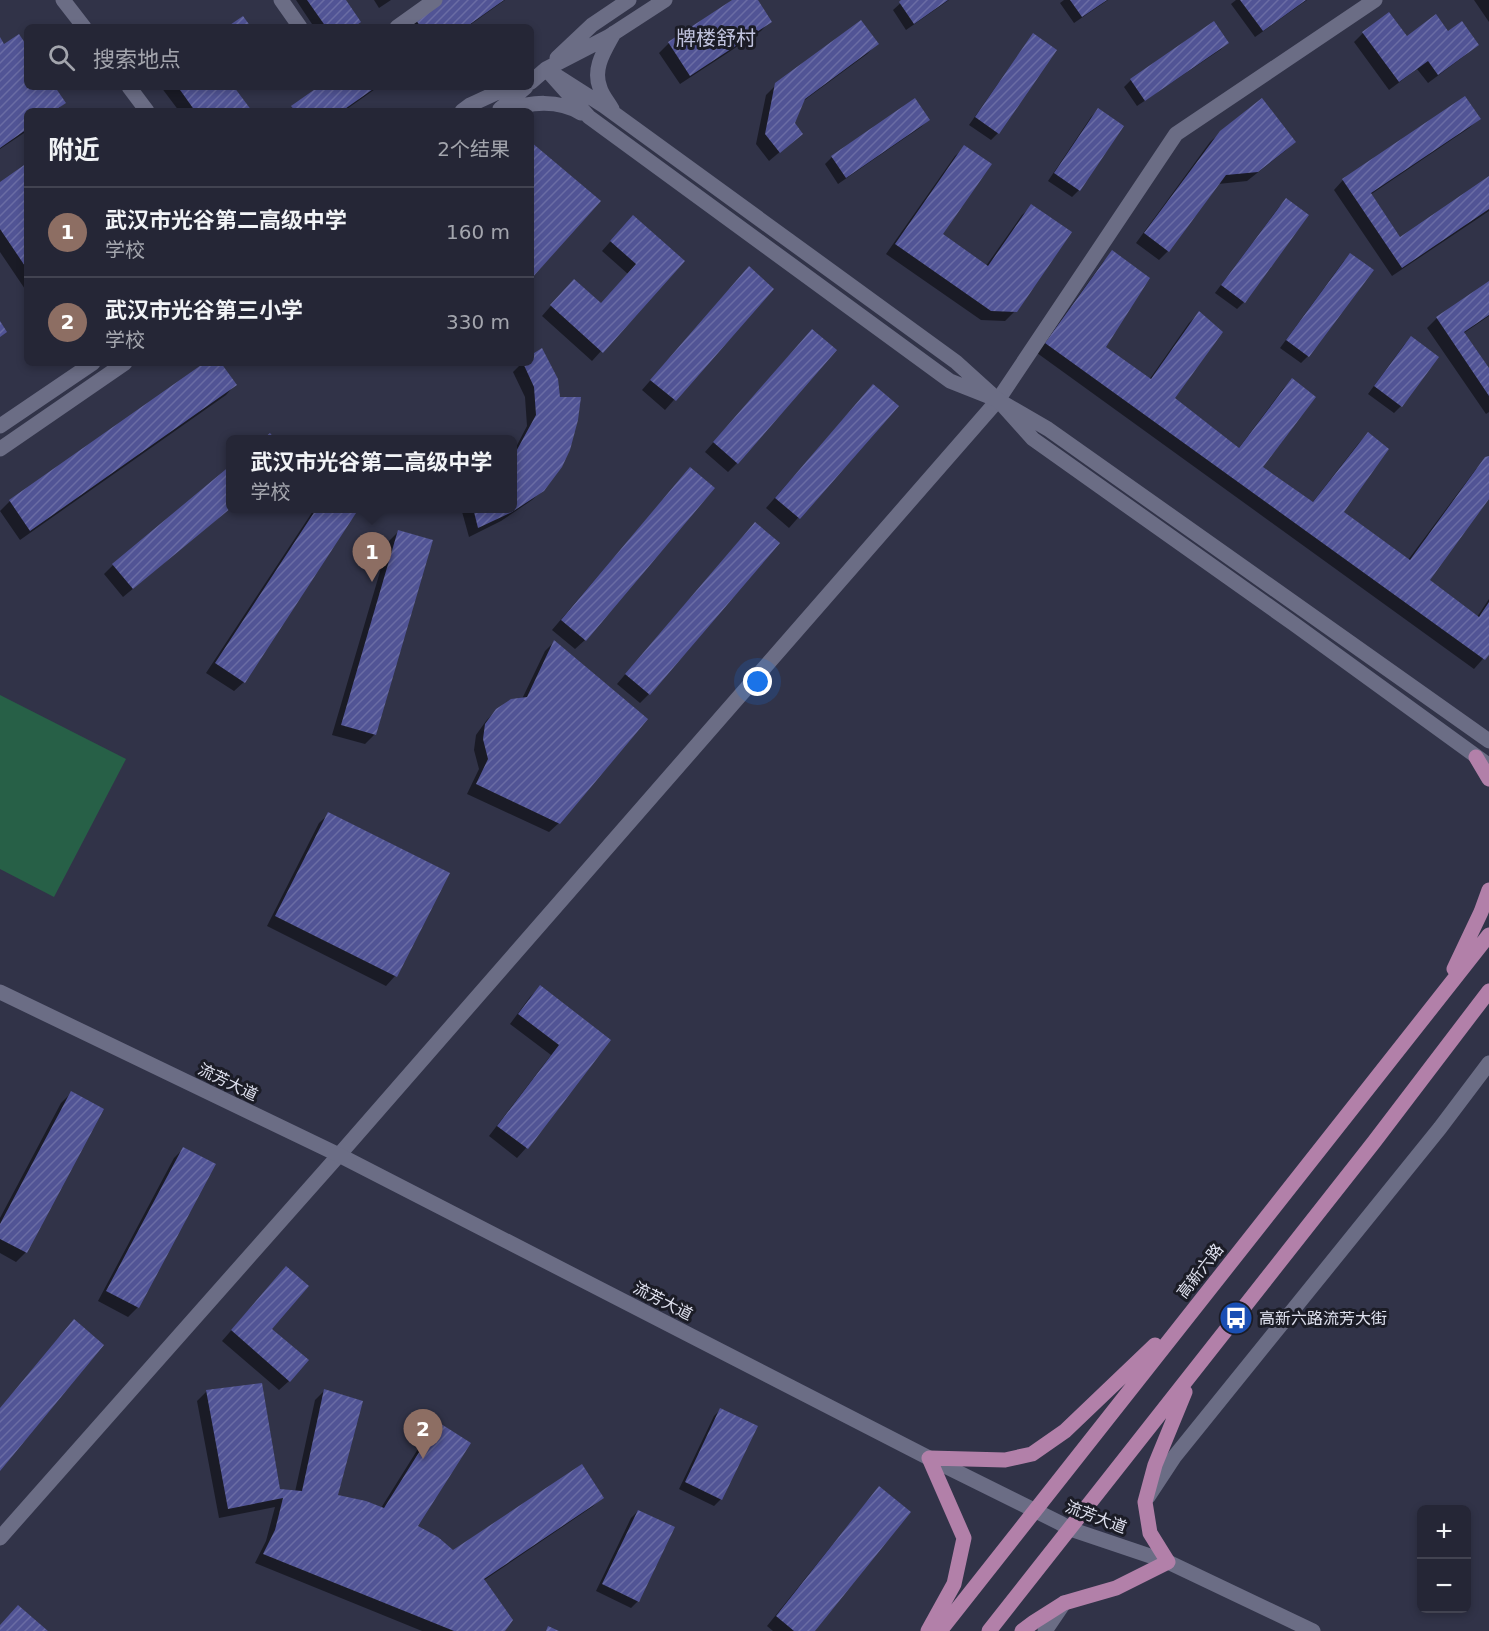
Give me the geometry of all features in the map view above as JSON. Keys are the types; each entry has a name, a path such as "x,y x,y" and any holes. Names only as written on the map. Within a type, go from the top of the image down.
{"main road":[{"path":"63,0 82,24"},
{"path":"281,0 298,24"},
{"path":"401,24 435,0"},
{"path":"534,79 592,25 629,0"},
{"path":"534,75 614,33 665,0"},
{"path":"0,1538 339,1155 998,400 1176,134 1375,0"},
{"path":"614,33 596,72 599,87 615,114"},
{"path":"546,69 615,114 956,362 998,400 1033,439 1489,766"},
{"path":"546,69 589,117 950,381 998,400 1058,436 1489,741"},
{"path":"131,90 145,108"},
{"path":"466,108 502,90"},
{"path":"501,108 522,90"},
{"path":"514,108 557,103 597,123"},
{"path":"0,426 89,366"},
{"path":"0,449 121,366"},
{"path":"1476,757 1489,779"},
{"path":"1443,993 1489,890"},
{"name":"高新六路","path":"940,1631 1489,935"},
{"path":"989,1631 1367,1151 1489,991"},
{"name":"流芳大道","path":"0,992 339,1155 1070,1529 1168,1562 1313,1631"},
{"path":"1469,1018 1489,1000"},
{"path":"1145,1502 1175,1456 1440,1128 1489,1063"},
{"path":"928,1631 954,1584 964,1538 929,1458 1005,1460 1032,1454 1065,1431 1196,1306"},
{"path":"1022,1631 1064,1603 1116,1588 1168,1562 1150,1533 1145,1502 1155,1465 1191,1375"},
{"path":"1045,1631 1064,1603"}],"green space":[{"path":"0,695 126,759 54,897 0,869"}],"building":[{"path":"307,0 346,0 361,22 358,24 324,24"},
{"path":"442,0 504,0 470,24 419,24 415,19"},
{"path":"732,0 758,0 772,22 690,76 668,42"},
{"path":"901,0 948,0 914,24 899,2"},
{"path":"1070,0 1107,0 1082,17"},
{"path":"1240,0 1306,0 1263,31"},
{"path":"1389,12 1407,36 1436,14 1448,31 1462,21 1479,45 1438,75 1428,61 1399,82 1362,32"},
{"path":"243,16 249,24 231,24"},
{"path":"861,20 879,44 805,99 795,123 803,134 780,153 765,134 775,83"},
{"path":"1214,21 1229,43 1145,101 1130,79"},
{"path":"1033,33 1057,50 999,134 975,117"},
{"path":"19,34 24,42 24,90 57,90 66,103 58,108 24,108 24,131 0,148 0,37 4,44"},
{"path":"180,90 236,90 250,108 193,108"},
{"path":"314,90 372,90 346,108 293,108 291,106"},
{"path":"1465,96 1481,119 1371,193 1400,237 1489,176 1489,209 1402,268 1342,179"},
{"path":"915,98 930,120 846,178 831,156"},
{"path":"1262,98 1296,142 1258,172 1226,175 1169,252 1144,233 1220,131"},
{"path":"1098,108 1124,126 1080,191 1054,173"},
{"path":"534,145 601,201 534,276"},
{"path":"964,145 992,164 943,234 988,266 1031,204 1072,232 1017,312 991,311 895,244"},
{"path":"24,165 24,265 0,229 0,182"},
{"path":"1286,198 1309,215 1245,303 1221,285"},
{"path":"633,215 685,261 603,353 550,305 574,279 601,303 636,264 610,241"},
{"path":"1112,250 1150,278 1106,347 1151,379 1199,311 1223,332 1175,398 1239,448 1292,378 1316,397 1263,467 1313,502 1368,432 1389,449 1344,512 1410,560 1485,457 1489,456 1489,499 1430,580 1479,617 1489,602 1489,655 1485,660 1045,343"},
{"path":"1350,253 1374,270 1309,357 1286,340"},
{"path":"749,266 774,289 676,401 650,380"},
{"path":"1489,281 1489,315 1464,332 1489,368 1489,396 1436,317"},
{"path":"0,321 7,332 0,337"},
{"path":"812,329 837,350 738,464 713,442"},
{"path":"1411,336 1439,357 1402,407 1374,386"},
{"path":"542,348 558,379 560,397 581,397 570,450 562,467 544,491 517,509 517,450 536,415 534,387 524,366 534,366 534,353"},
{"path":"200,366 223,366 237,385 30,531 9,500"},
{"path":"873,384 899,406 800,519 775,498"},
{"path":"690,467 715,488 586,641 561,620"},
{"path":"226,469 226,512 133,589 112,564"},
{"path":"314,513 356,513 245,683 215,663"},
{"path":"474,513 510,513 478,528"},
{"path":"755,522 780,543 650,695 625,674"},
{"path":"398,530 433,540 376,735 341,725"},
{"path":"554,640 648,719 560,824 476,784 488,759 483,739 485,724 496,709 511,699 527,697"},
{"path":"328,812 450,873 397,977 275,916"},
{"path":"540,985 611,1040 528,1149 497,1126 559,1045 518,1014"},
{"path":"71,1091 104,1109 27,1253 0,1239 0,1224"},
{"path":"183,1147 216,1164 139,1308 106,1291"},
{"path":"286,1266 309,1286 272,1329 309,1360 290,1382 231,1330"},
{"path":"74,1319 104,1345 0,1471 0,1408"},
{"path":"262,1383 280,1489 302,1491 324,1389 363,1401 338,1495 366,1501 384,1508 438,1422 471,1443 418,1526 438,1537 453,1550 582,1464 604,1498 484,1579 513,1620 505,1631 454,1631 263,1554 275,1530 283,1498 228,1509 206,1390"},
{"path":"720,1408 758,1426 722,1500 685,1482"},
{"path":"879,1486 911,1512 815,1631 794,1631 776,1616"},
{"path":"638,1510 675,1527 639,1602 602,1584"},
{"path":"18,1605 48,1631 0,1631 0,1625"},
{"path":"548,1626 559,1631 546,1631"}],"place":[{"name":"武汉市光谷第二高级中学","path":"372,582"},
{"name":"高新六路流芳大街","path":"1236,1318"},
{"name":"武汉市光谷第三小学","path":"423,1459"}],"district":[{"name":"牌楼舒村","path":"716,38"}]}
